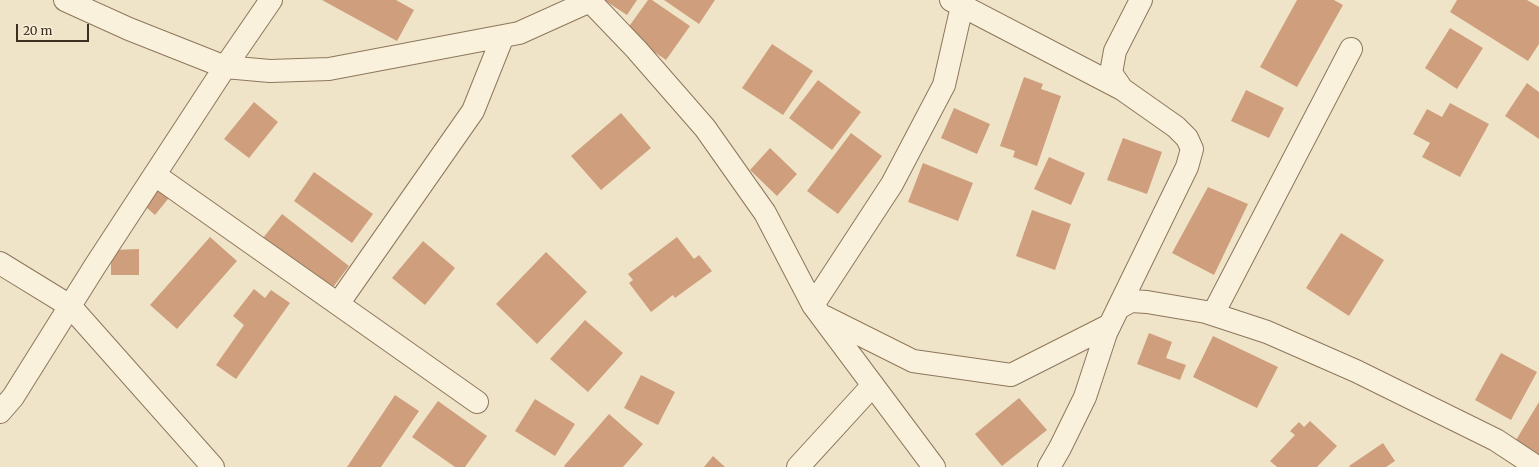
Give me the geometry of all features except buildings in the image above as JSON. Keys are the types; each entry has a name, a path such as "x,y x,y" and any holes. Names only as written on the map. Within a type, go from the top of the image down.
{"street":[{"path":"65,0 129,30 225,67 270,71 329,69 519,33 589,1 636,49 705,128 765,213 816,310 934,467"},
{"path":"0,412 13,397 70,306 225,67 271,0"},
{"path":"1122,89 1111,73 1115,51 1141,0"},
{"path":"816,310 892,184 944,85 956,3 1122,89 1176,126 1187,138 1192,149 1187,167 1106,333 1085,397 1049,467"},
{"path":"338,304 473,111 503,36"},
{"path":"1213,314 1351,49"},
{"path":"155,175 477,402"},
{"path":"0,263 70,306 213,467"},
{"path":"816,310 913,361 1011,375 1115,316 1130,301 1147,302 1213,314 1267,332 1356,371 1496,440 1537,467"},
{"path":"798,467 873,385"}]}
